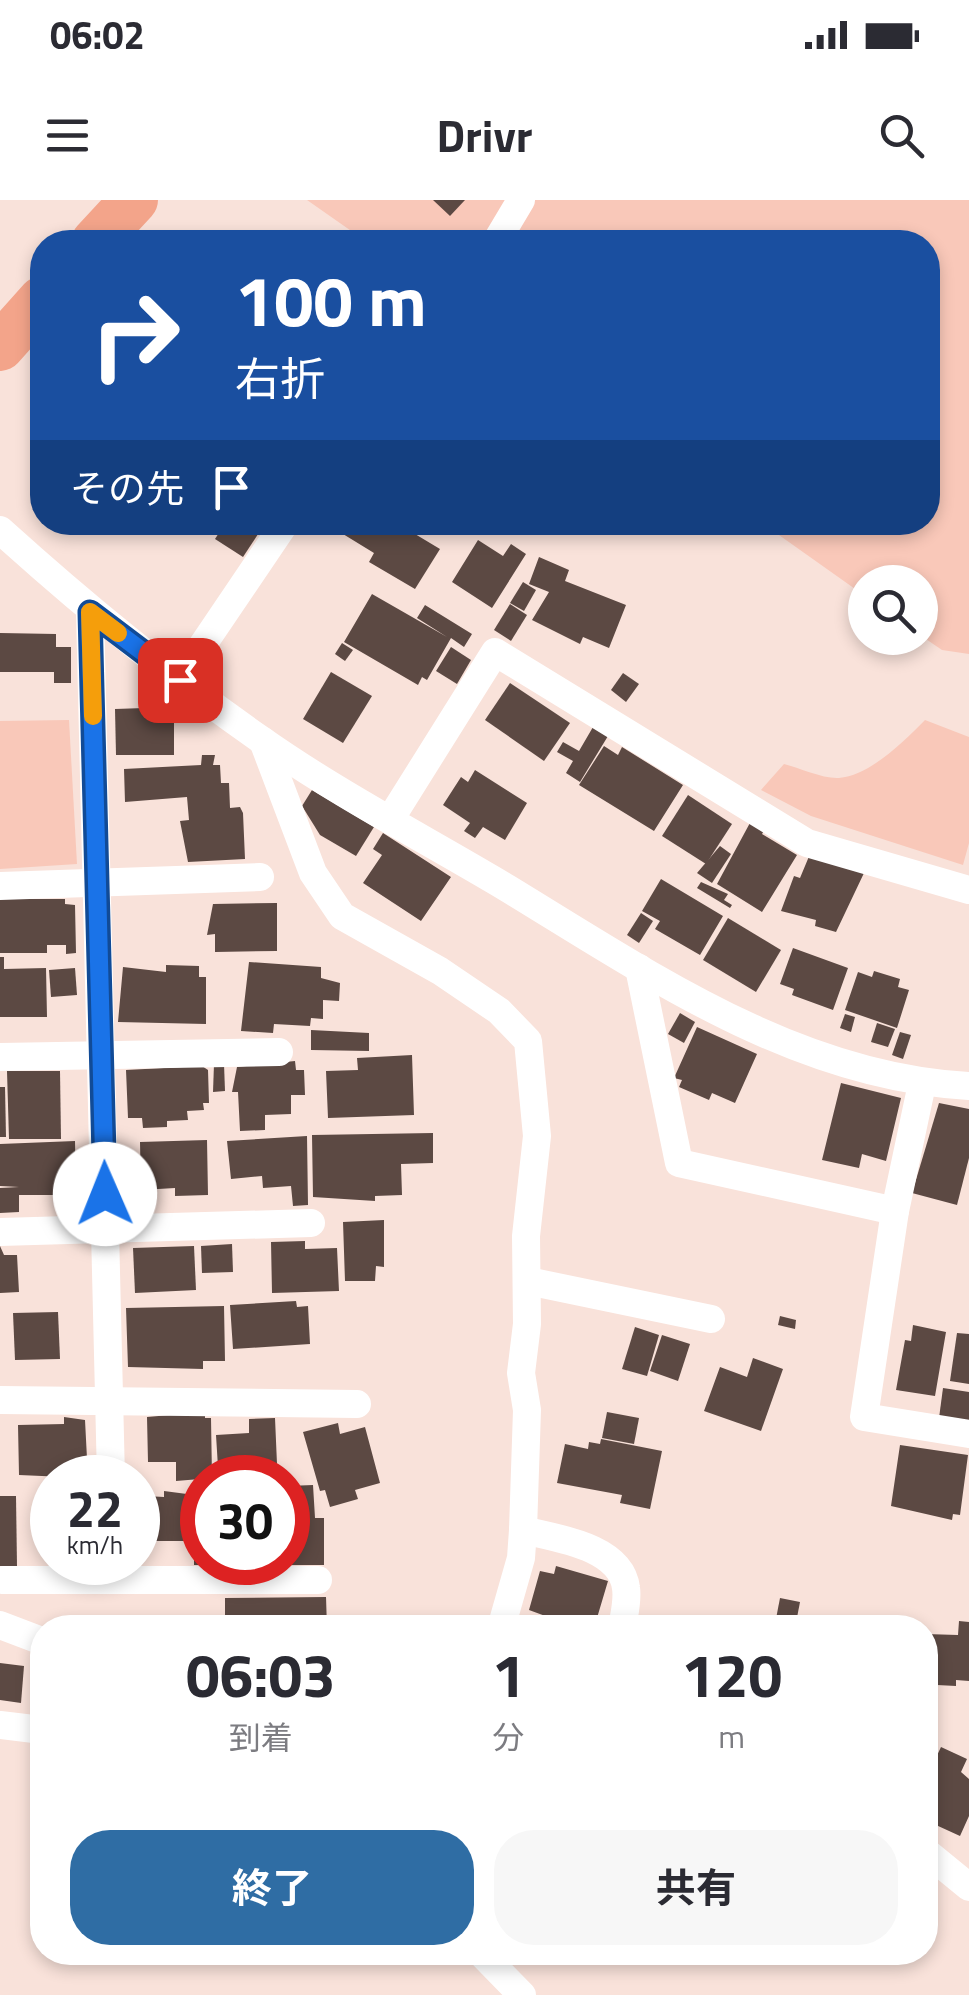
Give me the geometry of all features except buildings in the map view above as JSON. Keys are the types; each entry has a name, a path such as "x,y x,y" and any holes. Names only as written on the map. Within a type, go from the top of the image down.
{"highway":[{"path":"106,230 134,200"},
{"path":"0,347 30,313"}],"street":[{"path":"503,230 522,200"},
{"path":"0,530 90,612 263,741 639,968 739,1022 832,1062 922,1084 969,1086"},
{"path":"180,680 277,535"},
{"path":"90,612 111,1455"},
{"path":"391,818 496,652 807,843 969,890"},
{"path":"263,741 313,873 342,916 440,970 500,1012 528,1041 537,1136 526,1236 528,1281 521,1373 528,1410 520,1558 505,1615"},
{"path":"0,886 260,878"},
{"path":"639,968 678,1163 894,1211"},
{"path":"0,1056 279,1052"},
{"path":"922,1084 894,1211 864,1417 969,1434"},
{"path":"0,1232 311,1223"},
{"path":"528,1281 711,1319"},
{"path":"0,1400 357,1404"},
{"path":"523,1530 577,1544 613,1564 626,1585 623,1615"},
{"path":"160,1572 318,1580"},
{"path":"3,1580 30,1578"},
{"path":"0,1625 30,1636"},
{"path":"0,1725 30,1729"},
{"path":"938,1862 969,1887"},
{"path":"493,1965 522,1995"}],"shaded area":[{"path":"307,200 969,200 969,654 938,647 938,565 848,565 848,584 779,535 940,535 940,230 350,230"},
{"path":"69,720 77,864 0,869 0,721"},
{"path":"925,720 969,737 969,843 963,865 811,816 761,790 784,764 833,778 863,771 886,756"}],"slow traffic":[{"path":"93,716 90,612 118,633"}],"route":[{"path":"105,1194 90,612 180,680"}]}
